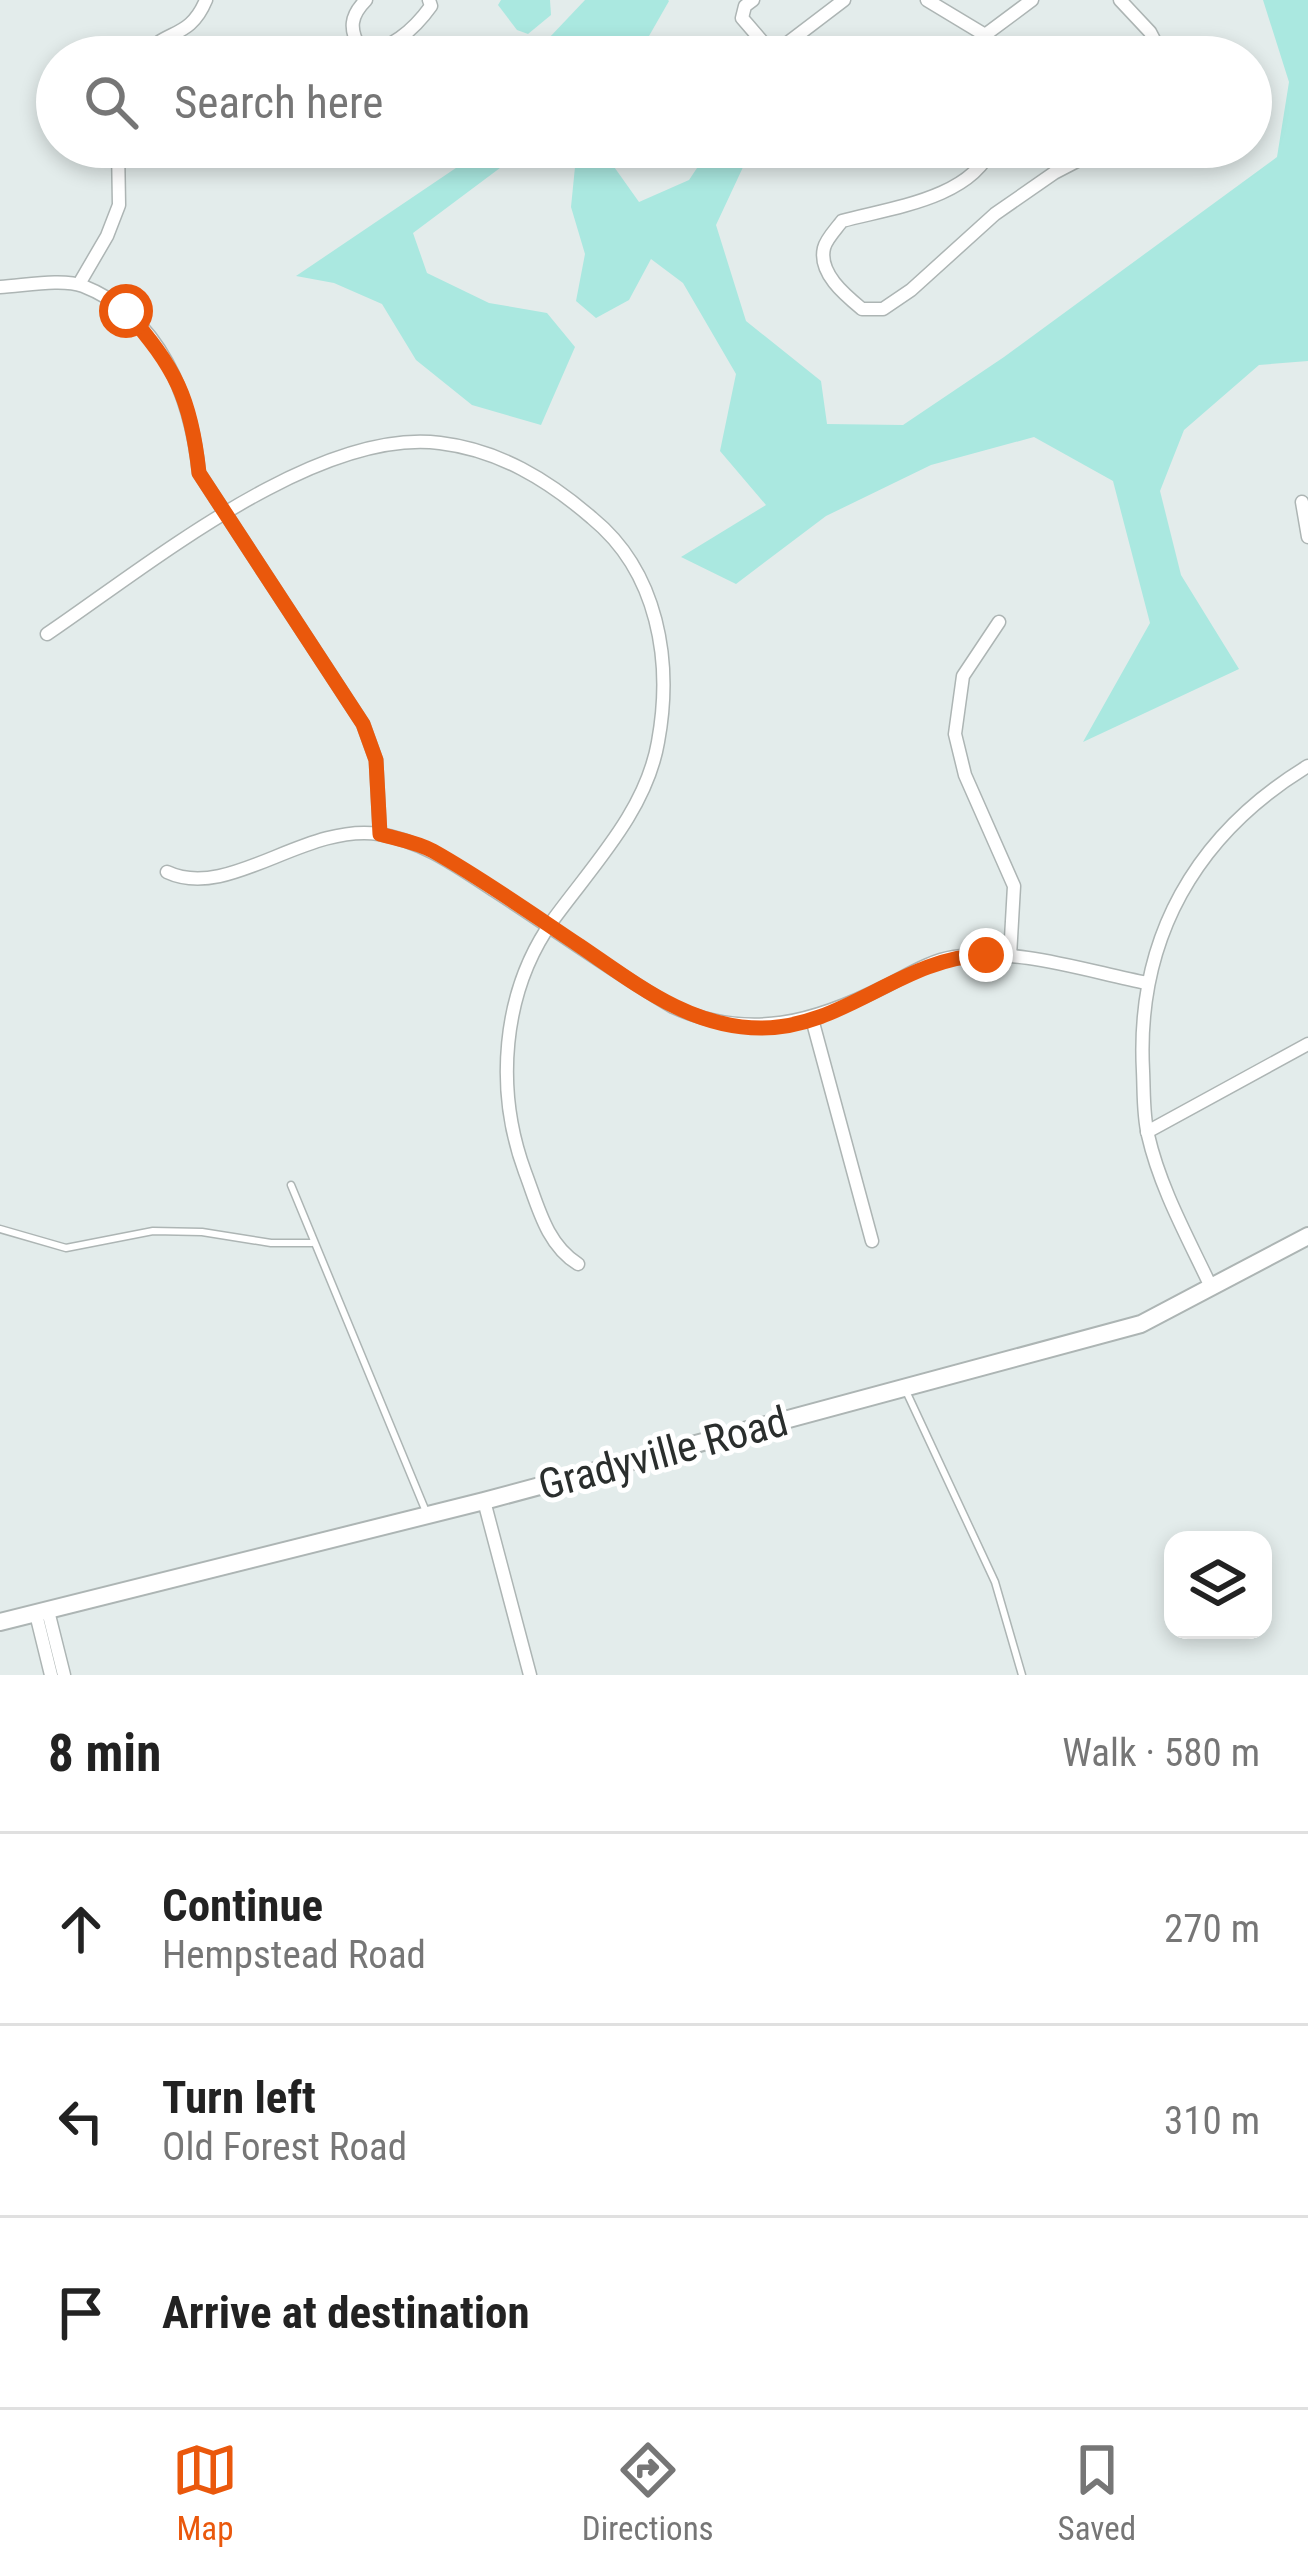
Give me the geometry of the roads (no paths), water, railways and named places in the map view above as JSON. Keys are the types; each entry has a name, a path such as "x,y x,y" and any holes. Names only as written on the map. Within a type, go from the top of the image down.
{"street":[{"path":"172,36 197,22 206,0"},
{"path":"353,36 353,17 366,0"},
{"path":"400,36 431,6 429,0"},
{"path":"753,0 745,6 742,18 758,36"},
{"path":"797,36 844,0"},
{"path":"927,0 985,35 1032,0"},
{"path":"1120,0 1152,36"},
{"path":"79,284 119,206 118,168"},
{"path":"976,168 962,181 925,199 842,220 824,247 826,268 842,292 862,309 883,308 911,290 995,214 1064,168"},
{"path":"0,287 79,284 126,311 163,355 183,392 195,434 199,473 363,724 376,760 380,834"},
{"path":"47,634 225,514 320,462 382,445 439,442 507,461 556,487 601,525 630,558 657,622 665,678 658,746 634,809 549,926 515,1010 506,1053 506,1100 514,1140 551,1238 564,1256 578,1264"},
{"path":"1302,502 1308,537"},
{"path":"999,622 963,676 955,734 964,776 1014,886 1010,956"},
{"path":"1211,1287 1163,1184 1147,1132 1141,1032 1147,983 1164,925 1204,858 1228,827 1267,791 1308,766"},
{"path":"167,872 185,880 206,880 308,841 344,833 380,834 428,848 647,992 692,1016 764,1028 812,1019 938,960 967,955 1010,956 1147,983"},
{"path":"812,1019 872,1241"},
{"path":"1147,1132 1308,1044"},
{"name":"Gradyville Road","path":"0,1622 484,1501 1141,1324 1308,1236"},
{"path":"484,1501 530,1675"},
{"path":"42,1613 51,1675"},
{"path":"42,1613 64,1675"}],"lane":[{"path":"291,1185 428,1515"},
{"path":"0,1229 66,1248 153,1232 312,1243"},
{"path":"904,1388 995,1582 1022,1675"}]}
